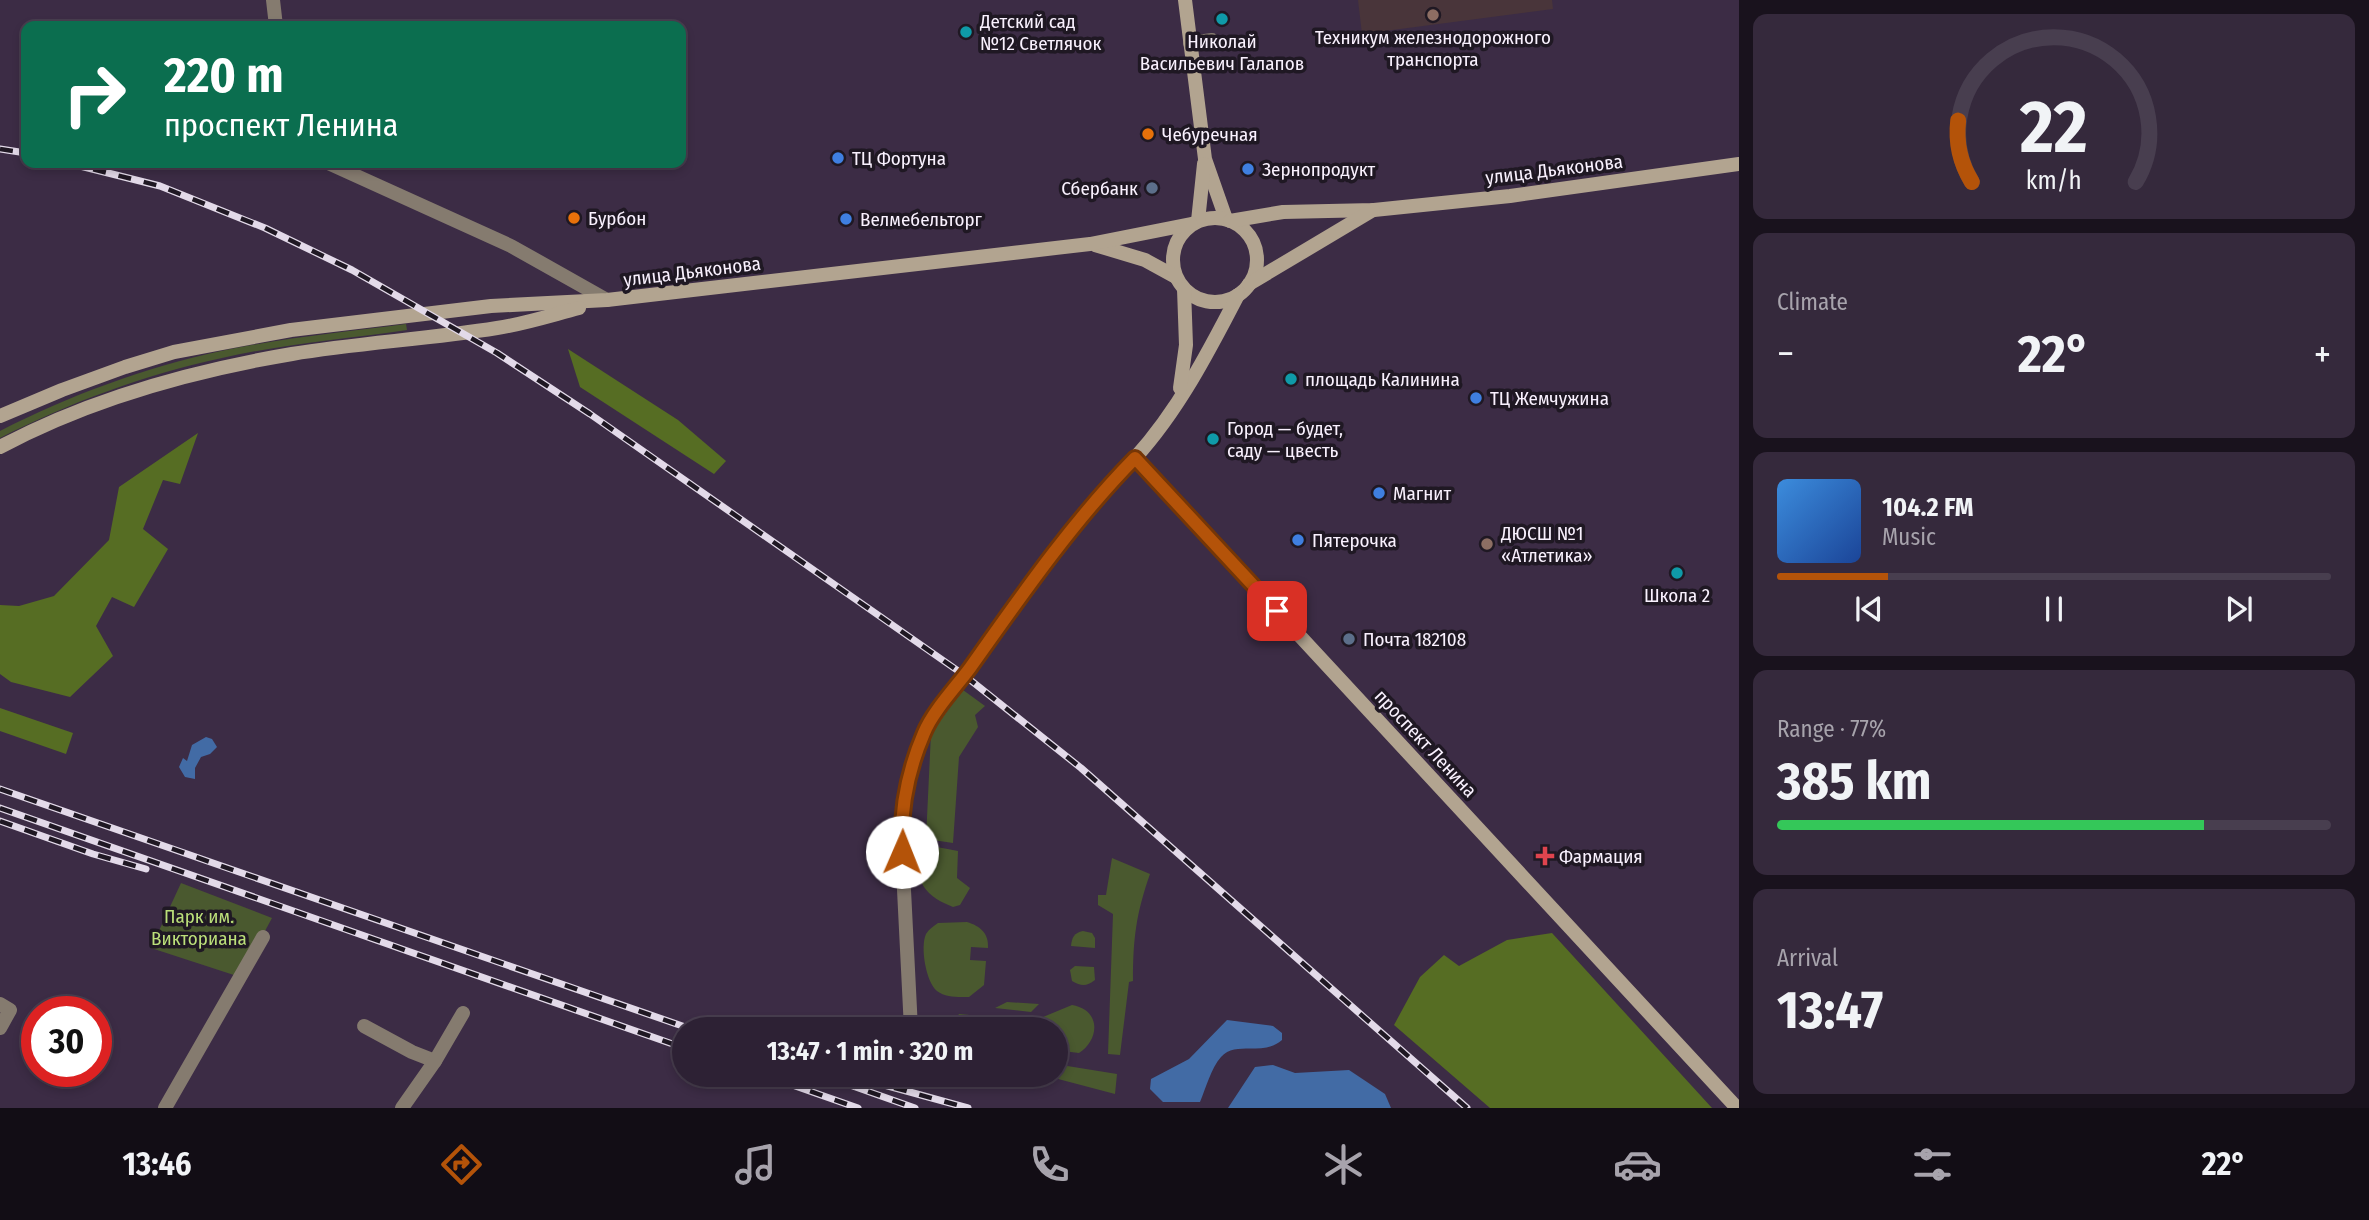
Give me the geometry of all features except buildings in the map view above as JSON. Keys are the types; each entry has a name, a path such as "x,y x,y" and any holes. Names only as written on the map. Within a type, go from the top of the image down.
{"main road":[{"path":"1185,0 1205,159 1228,220"},
{"path":"1194,223 1205,159"},
{"name":"улица Дьяконова","path":"1228,220 1283,212 1374,209 1510,196 1739,164"},
{"name":"улица Дьяконова","path":"1243,290 1374,209"},
{"path":"1135,458 1152,439 1178,400 1255,271 1256,250 1245,230 1228,220 1212,218 1194,223 1181,235 1174,248 1173,262 1180,283 1186,345 1178,400"},
{"name":"улица Дьяконова","path":"607,300 1090,244 1194,223"},
{"name":"улица Дьяконова","path":"1090,244 1145,260 1180,283"},
{"path":"1180,283 1196,298 1210,302 1225,301 1243,290"},
{"path":"0,416 125,367 207,344 304,328 491,306 607,300"},
{"path":"0,447 24,434 121,395 194,374 292,354 500,328 607,300"},
{"name":"проспект Ленина","path":"1135,458 1737,1108"}],"street":[{"path":"273,0 275,21"},
{"path":"1190,43 1212,40"},
{"name":"улица Дьяконова","path":"339,168 511,246 607,300"},
{"path":"910,1017 901,830 909,774 925,730 1016,603 1109,484 1135,458"},
{"path":"164,1108 263,937"},
{"path":"0,1004 10,1010 0,1028"},
{"path":"402,1108 435,1061 463,1013"},
{"path":"364,1026 435,1061"}],"shaded area":[{"name":"Техникум железнодорожного транспорта","path":"1358,0 1552,0 1553,9 1362,34"}],"green space":[{"path":"406,324 407,330 268,349 164,373 81,401 0,438 0,431 53,406 164,366 267,342"},
{"path":"568,349 678,420 726,461 714,474 580,387"},
{"path":"198,433 180,484 163,480 143,529 168,549 134,607 112,597 96,626 113,656 70,697 11,682 0,674 0,605 19,606 54,596 109,540 119,487"},
{"path":"963,690 985,706 975,715 978,727 959,757 953,843 926,839 931,733"},
{"path":"0,708 73,733 66,754 0,731"},
{"path":"916,843 958,851 957,878 970,888 960,905 953,907 941,902 926,890 917,866"},
{"path":"1112,858 1150,874 1136,927 1133,981 1129,982 1120,1055 1108,1054 1113,914 1098,905 1098,895 1106,895"},
{"name":"Парк им. Викториана","path":"181,883 272,918 240,977 151,948"},
{"path":"967,922 980,928 987,938 988,948 971,947 970,960 986,961 984,985 969,997 944,995 933,986 927,972 924,940 930,929 938,923"},
{"path":"1083,931 1092,933 1095,948 1071,946 1074,936"},
{"path":"1552,933 1712,1108 1490,1108 1394,1025 1420,977 1444,955 1459,966 1507,940"},
{"path":"1075,966 1094,967 1095,980 1084,985 1072,981 1070,970"},
{"path":"1007,1002 1039,1004 1031,1012 995,1008"},
{"path":"1072,1005 1088,1013 1092,1019 1094,1033 1079,1053 1068,1052 1068,1017 1043,1017"},
{"path":"959,1014 991,1017 957,1017"},
{"path":"1068,1066 1117,1074 1115,1094 1068,1082"}],"water":[{"path":"206,737 212,739 217,747 210,754 201,757 195,768 195,779 185,777 179,767 183,758 187,761 192,745"},
{"path":"1227,1020 1273,1026 1282,1033 1282,1040 1267,1047 1227,1052 1214,1067 1200,1102 1163,1102 1150,1089 1151,1079 1189,1059"},
{"path":"1273,1065 1295,1073 1349,1070 1385,1094 1391,1108 1228,1108 1255,1067"}],"railway":[{"path":"0,149 21,152"},
{"path":"88,168 160,186 265,228 352,270 497,353 590,414 964,675 1081,768 1467,1108"},
{"path":"0,789 672,1022"},
{"path":"0,808 672,1044"},
{"path":"0,821 93,854 146,869"},
{"path":"798,1087 858,1108"},
{"path":"856,1087 915,1108"},
{"path":"891,1087 968,1108"}],"place":[{"name":"Техникум железнодорожного транспорта","path":"1433,15"},
{"name":"Николай Васильевич Галапов","path":"1222,19"},
{"name":"Детский сад №12 Светлячок","path":"966,32"},
{"name":"Чебуречная","path":"1148,134"},
{"name":"ТЦ Фортуна","path":"838,158"},
{"name":"Зернопродукт","path":"1248,169"},
{"name":"Сбербанк","path":"1152,188"},
{"name":"Бурбон","path":"574,218"},
{"name":"Велмебельторг","path":"846,219"},
{"name":"площадь Калинина","path":"1291,379"},
{"name":"ТЦ Жемчужина","path":"1476,398"},
{"name":"Город — будет, саду — цвесть","path":"1213,439"},
{"name":"Магнит","path":"1379,493"},
{"name":"Пятерочка","path":"1298,540"},
{"name":"ДЮСШ №1 «Атлетика»","path":"1487,544"},
{"name":"Школа 2","path":"1677,573"},
{"name":"Почта 182108","path":"1349,639"},
{"name":"Фармация","path":"1545,856"}],"route":[{"path":"902,852 901,830 909,774 925,730 1016,603 1109,484 1135,458 1277,611"}]}
